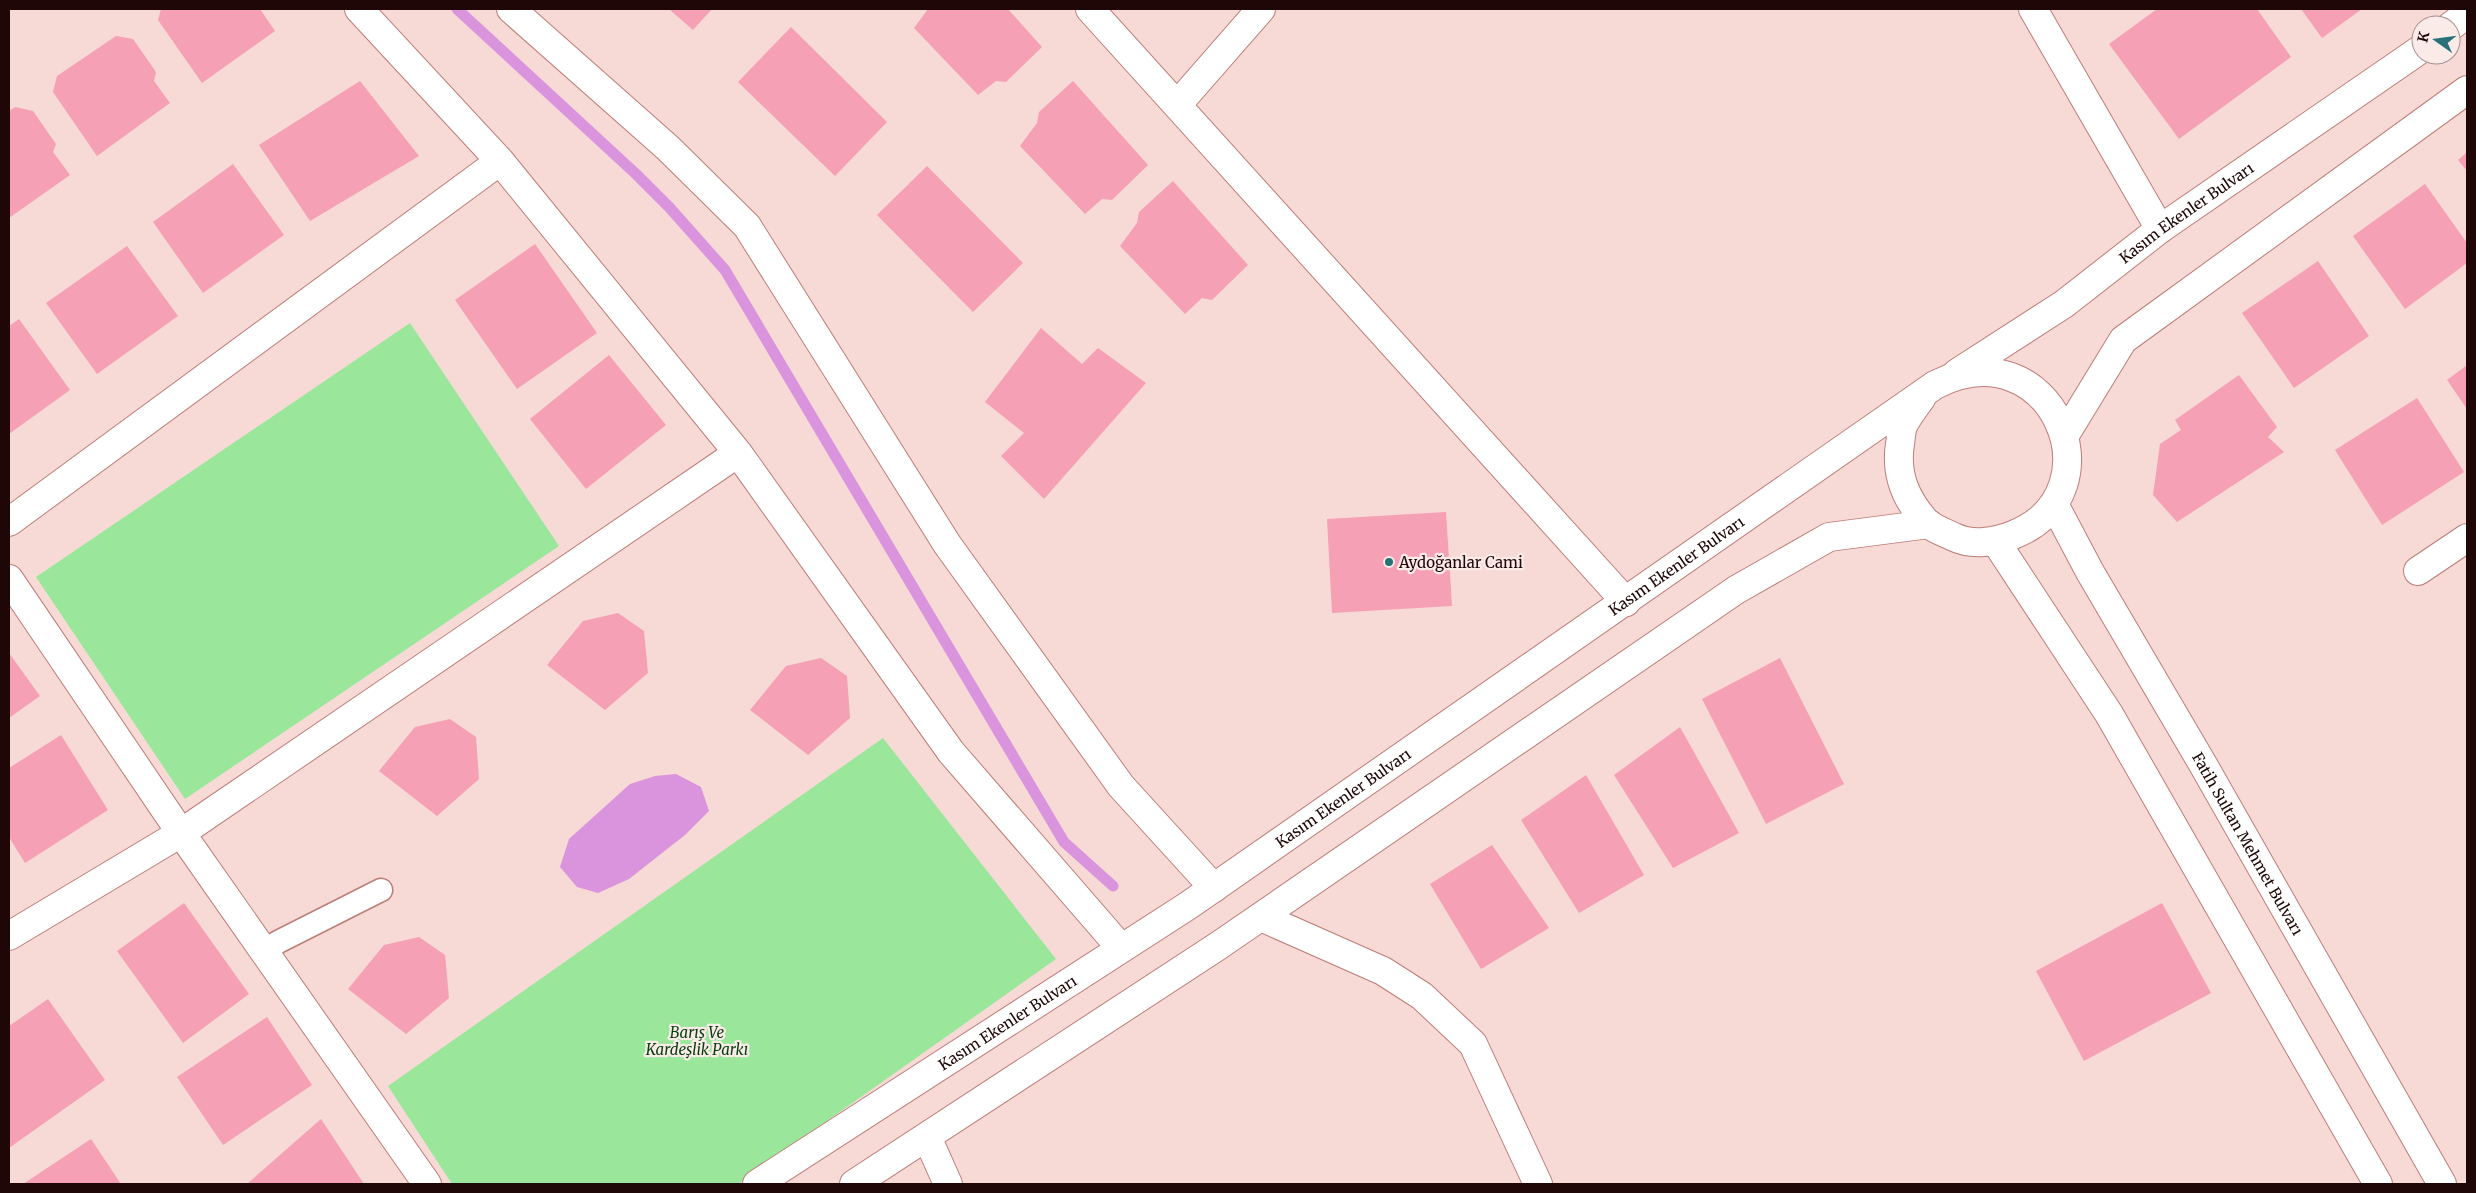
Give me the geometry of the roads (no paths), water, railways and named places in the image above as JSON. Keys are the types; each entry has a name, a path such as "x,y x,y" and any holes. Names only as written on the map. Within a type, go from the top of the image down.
{"street":[{"path":"359,9 500,161 738,453 951,752 1121,948"},
{"path":"511,9 668,148 747,226 947,544 1121,786 1214,888"},
{"path":"1090,9 1178,104 1626,602"},
{"path":"1178,104 1261,9"},
{"path":"2033,9 2160,229"},
{"name":"Kasım Ekenler Bulvarı","path":"1951,377 2064,304 2160,229 2411,56"},
{"path":"2065,434 2123,340 2467,90"},
{"path":"9,522 500,161"},
{"path":"1986,371 2021,380 2048,402 2065,434 2067,470 2054,504 2029,528 1996,542 1960,540 1929,524 1906,496 1897,462 1902,427 1922,397 1936,385 1951,377 1986,371"},
{"name":"Kasım Ekenler Bulvarı","path":"757,1184 1214,888 1922,397"},
{"path":"9,936 181,833 738,453"},
{"name":"Fatih Sultan Mehmet Bulvarı","path":"2054,504 2090,572 2201,761 2442,1184"},
{"path":"854,1184 1261,917 1736,590 1830,538 1929,524"},
{"path":"2418,572 2467,538"},
{"path":"1996,542 2109,714 2378,1184"},
{"path":"9,579 181,833 427,1184"},
{"path":"1261,917 1383,970 1422,996 1473,1044 1538,1184"},
{"path":"927,1137 948,1184"}],"lane":[{"path":"264,952 278,942 381,890"}],"waterway":[{"path":"457,9 636,174 669,207 725,270 1064,842 1113,886"}],"place":[{"name":"Aydoğanlar Cami","path":"1389,562"}],"park label":[{"name":"Barış Ve Kardeşlik Parkı","path":"697,1040"}]}
